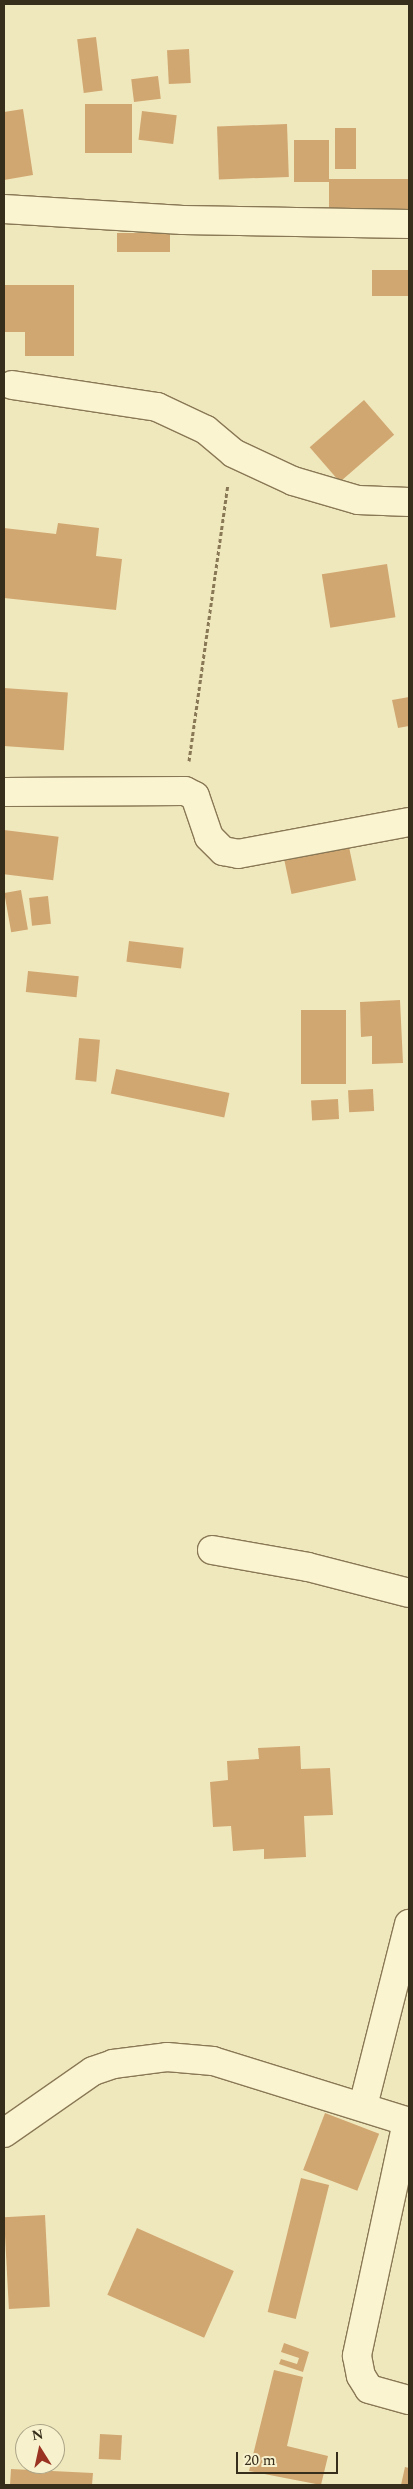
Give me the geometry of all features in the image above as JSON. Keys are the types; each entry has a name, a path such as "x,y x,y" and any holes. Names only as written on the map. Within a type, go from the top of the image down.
{"street":[{"path":"4,209 183,220 409,224"},
{"path":"12,385 157,406 206,430 233,453 293,482 358,500 409,502"},
{"path":"4,792 185,791 195,796 209,837 223,851 238,854 409,822"},
{"path":"212,1550 308,1567 409,1593"},
{"path":"363,2106 409,1924"},
{"path":"4,2133 93,2071 114,2064 167,2057 213,2060 363,2106 408,2122 357,2356 361,2376 370,2389 409,2400"}],"path":[{"path":"185,791 233,453"}],"building":[{"path":"96,37 103,91 84,93 77,39"},
{"path":"189,49 191,83 169,84 167,50"},
{"path":"158,76 161,99 134,102 131,79"},
{"path":"85,104 132,104 132,153 85,153"},
{"path":"23,109 33,175 4,180 4,112"},
{"path":"142,111 177,115 173,144 138,140"},
{"path":"287,124 289,177 219,179 217,126"},
{"path":"335,128 356,128 356,169 335,169"},
{"path":"294,140 329,140 329,179 409,179 409,218 329,218 329,182 294,182"},
{"path":"117,233 170,233 170,252 117,252"},
{"path":"372,270 409,270 409,296 372,296"},
{"path":"4,285 74,285 74,356 25,356 25,332 4,332"},
{"path":"364,400 394,435 340,482 310,447"},
{"path":"58,523 99,528 96,556 122,559 116,610 4,598 4,528 56,534"},
{"path":"387,564 395,617 330,628 322,574"},
{"path":"4,688 68,692 64,750 4,746"},
{"path":"409,697 409,726 398,728 392,700"},
{"path":"4,830 59,837 53,880 4,874"},
{"path":"349,847 356,880 292,894 284,861"},
{"path":"21,890 28,929 11,932 4,893"},
{"path":"48,896 51,924 32,926 29,898"},
{"path":"129,941 184,948 181,969 126,962"},
{"path":"28,971 79,976 77,997 26,992"},
{"path":"400,1000 403,1063 372,1064 372,1036 361,1037 360,1002"},
{"path":"301,1010 346,1010 346,1084 301,1084"},
{"path":"79,1038 100,1040 96,1082 75,1080"},
{"path":"116,1069 229,1093 224,1118 111,1093"},
{"path":"373,1089 374,1111 349,1112 348,1090"},
{"path":"338,1099 339,1119 312,1120 311,1100"},
{"path":"300,1746 301,1769 330,1768 333,1815 304,1816 306,1857 264,1859 264,1849 233,1851 231,1826 213,1827 210,1782 228,1780 227,1761 259,1759 258,1748"},
{"path":"325,2113 379,2134 357,2191 303,2170"},
{"path":"301,2178 329,2185 296,2319 268,2312"},
{"path":"45,2215 50,2307 9,2309 4,2217"},
{"path":"137,2228 234,2271 204,2338 107,2295"},
{"path":"284,2343 309,2352 303,2372 279,2364 281,2359 297,2364 299,2358 281,2352"},
{"path":"274,2370 303,2377 287,2446 328,2456 321,2485 249,2471"},
{"path":"100,2434 122,2435 121,2460 99,2459"},
{"path":"405,2467 409,2468 409,2485 401,2485"},
{"path":"11,2469 15,2469 15,2474 65,2474 65,2472 93,2473 92,2485 10,2485"}]}
